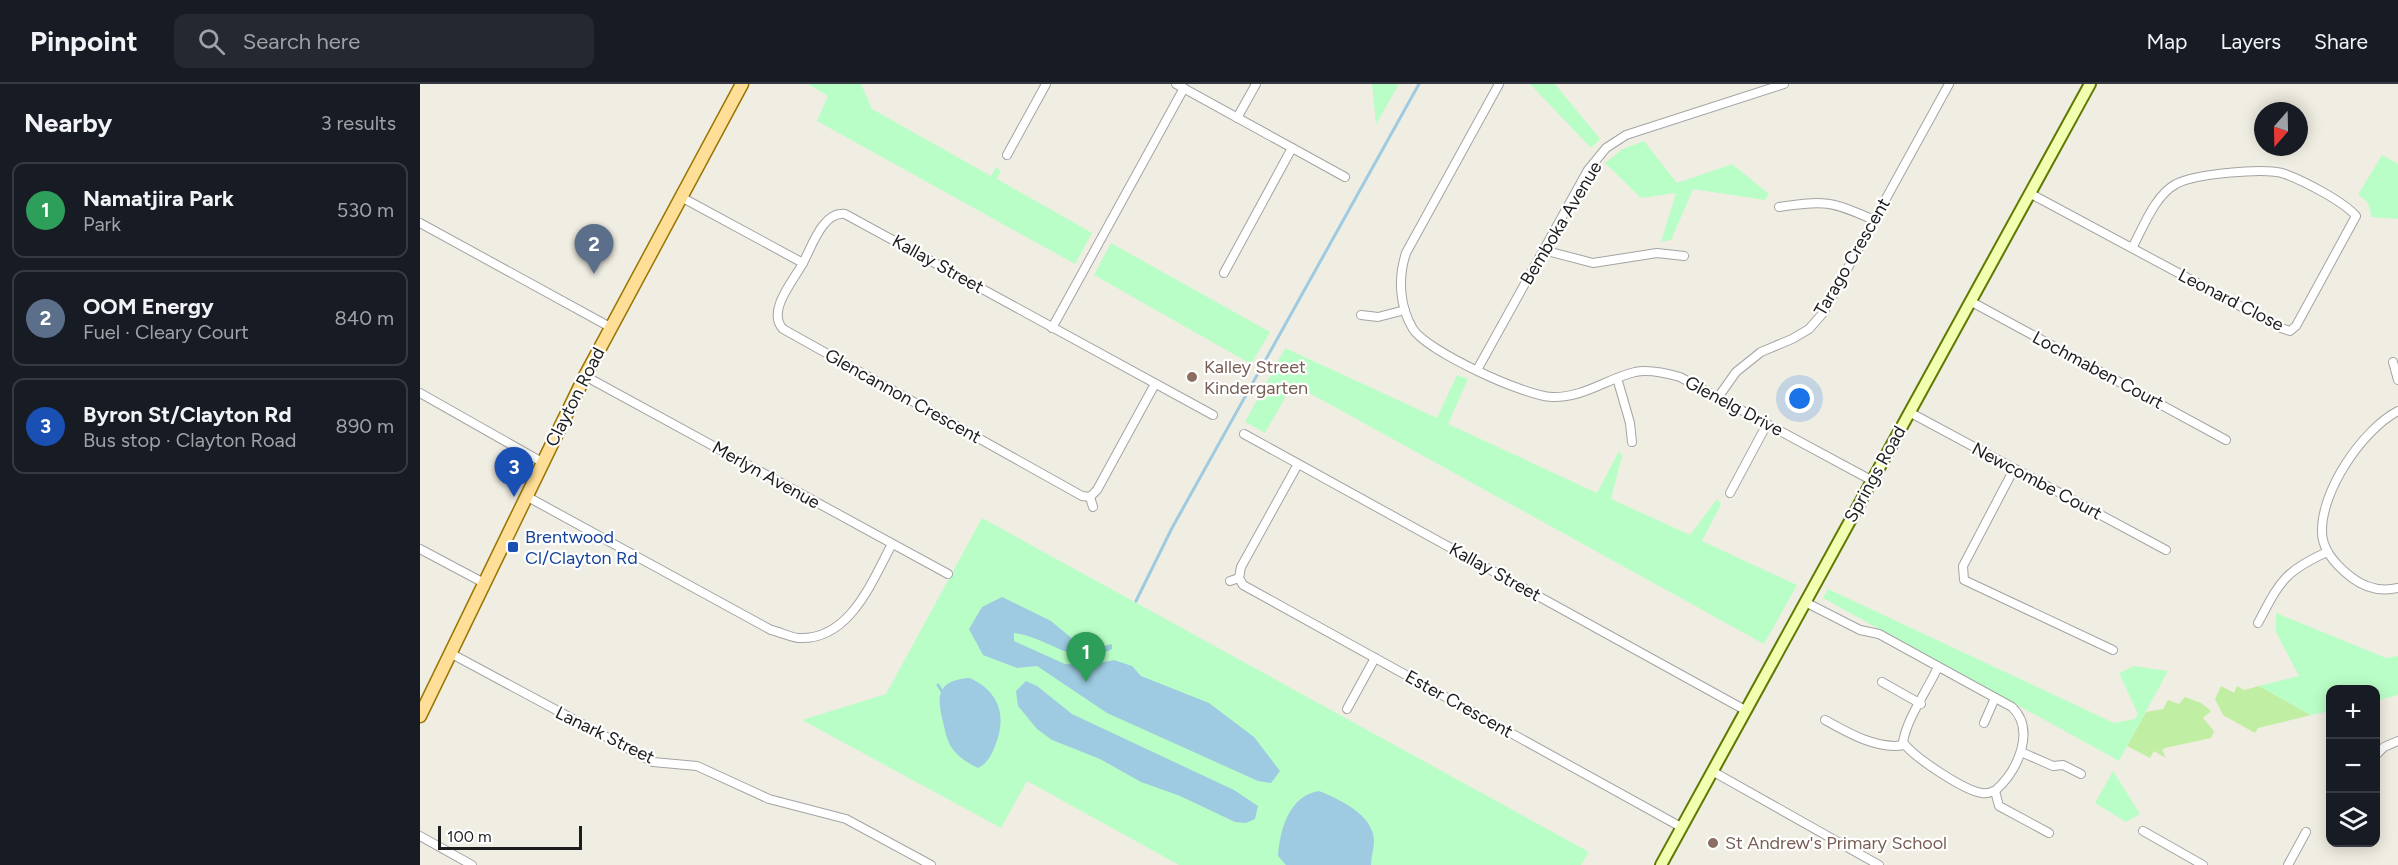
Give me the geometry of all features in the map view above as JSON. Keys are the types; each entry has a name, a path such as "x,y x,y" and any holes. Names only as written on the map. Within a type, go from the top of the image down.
{"main road":[{"name":"Clayton Road","path":"421,711 610,327 742,84"},
{"name":"Springs Road","path":"1660,865 2090,84"}],"street":[{"path":"1007,154 1046,84"},
{"path":"1176,84 1345,177"},
{"path":"1237,118 1256,84"},
{"name":"Glenelg Drive","path":"1499,84 1406,253 1401,277 1405,310 1414,330 1438,349 1477,370 1514,388 1550,397 1576,395 1637,371 1680,376 1871,480"},
{"name":"Bemboka Avenue","path":"1477,370 1588,170 1606,148 1626,135 1784,84"},
{"name":"Tarago Crescent","path":"1719,396 1736,372 1761,352 1809,329 1823,313 1948,84"},
{"path":"1052,328 1184,88"},
{"path":"1224,273 1292,148"},
{"name":"Leonard Close","path":"2031,194 2132,248 2290,331 2296,326 2356,216 2347,207 2285,174 2268,171 2190,179 2175,184 2164,194 2132,248"},
{"path":"681,197 803,263"},
{"path":"1779,207 1812,202 1837,203 1874,220"},
{"name":"Kallay Street","path":"803,263 828,219 837,213 845,214 1213,415"},
{"path":"420,223 610,327"},
{"path":"1543,250 1593,264 1657,253 1684,256"},
{"name":"Glencannon Crescent","path":"803,263 777,312 776,319 783,330 1082,496 1090,497"},
{"name":"Lochmaben Court","path":"1970,301 2226,440"},
{"path":"1361,315 1378,317 1405,310"},
{"path":"2393,362 2398,380"},
{"name":"Merlyn Avenue","path":"585,376 948,574"},
{"path":"1617,378 1630,423 1632,442"},
{"path":"1093,507 1090,497 1155,384"},
{"path":"420,393 542,462"},
{"path":"2398,411 2383,419 2357,444 2325,507 2321,534 2327,552 2341,570 2363,587 2388,590 2398,588"},
{"name":"Newcombe Court","path":"1909,412 2166,550"},
{"path":"1730,493 1767,423"},
{"name":"Kallay Street","path":"1244,434 1745,710"},
{"path":"1230,581 1239,578 1241,567 1298,464"},
{"path":"2014,469 1964,566 1964,580 2114,650"},
{"path":"526,496 771,630 798,638 823,634 842,624 857,607 892,544"},
{"path":"420,549 484,583"},
{"path":"2258,623 2284,577 2298,565 2327,552"},
{"name":"Ester Crescent","path":"1239,578 1249,589 1681,827"},
{"path":"1805,602 1860,630 1879,634 1995,698 2022,716 2024,735 2021,752 1995,790 1979,793 1917,758 1904,745"},
{"name":"Lanark Street","path":"450,653 652,762 697,766 769,799 846,819 931,865"},
{"path":"1347,709 1375,658"},
{"path":"1904,745 1906,726 1921,704 1938,667"},
{"path":"1882,682 1921,704"},
{"path":"1984,723 1995,698"},
{"path":"1825,720 1850,734 1888,747 1904,745"},
{"path":"2380,750 2398,741"},
{"path":"2021,752 2053,766 2063,765 2081,774"},
{"path":"1712,771 1879,865"},
{"path":"1995,790 1998,805 2049,833"},
{"path":"2143,831 2203,865"},
{"path":"2288,865 2306,832"},
{"path":"420,836 472,865"}],"green space":[{"path":"808,84 861,84 872,109 991,176 996,167 1001,171 997,179 1092,233 1075,264 817,121 828,96"},
{"path":"1372,84 1399,84 1376,124"},
{"path":"1530,84 1555,84 1600,139 1591,148"},
{"path":"1644,141 1677,183 1732,164 1769,194 1765,200 1693,189 1671,240 1661,242 1676,193 1641,198 1605,163 1623,149"},
{"path":"2382,155 2398,164 2398,219 2371,217 2368,204 2358,195"},
{"path":"1111,243 1270,332 1251,364 1094,275"},
{"path":"1285,348 1437,418 1457,375 1468,379 1448,424 1597,493 1619,451 1622,456 1611,499 1690,535 1717,499 1721,504 1702,541 1797,585 1764,644 1293,384 1265,433 1245,422"},
{"path":"982,518 1589,852 1581,865 1179,865 1027,781 1001,828 802,720 886,694"},
{"path":"1828,589 2114,723 2135,719 2138,714 2119,673 2134,666 2168,671 2119,761 1823,598"},
{"path":"2276,613 2386,658 2398,656 2398,695 2380,700 2380,685 2326,685 2326,712 2311,715 2259,686 2299,676 2276,632"},
{"path":"2221,686 2234,693 2237,686 2244,690 2259,686 2311,715 2258,728 2255,733 2223,715 2215,699"},
{"path":"2185,697 2201,703 2211,711 2203,718 2214,731 2211,738 2165,748 2162,750 2166,758 2154,751 2150,758 2127,746 2146,712 2163,709 2168,700 2179,704"},
{"path":"2113,771 2140,814 2126,822 2095,803"}],"water":[{"path":"1002,597 1051,621 1075,641 1104,646 1112,644 1112,649 1086,656 1014,633 1014,641 1065,664 1090,665 1114,660 1132,666 1141,676 1209,703 1254,737 1280,771 1271,783 1258,781 1107,713 1037,666 1017,668 983,655 969,629 982,607"},
{"path":"970,678 988,690 998,706 1000,715 999,735 994,749 987,761 978,768 960,757 950,745 940,704 942,691 946,686 959,679"},
{"path":"1026,681 1037,686 1072,714 1234,790 1258,806 1255,819 1246,823 1235,822 1180,796 1141,782 1100,759 1052,740 1037,729 1018,706 1016,691"},
{"path":"1319,791 1354,809 1368,823 1374,841 1371,865 1286,865 1278,856 1284,825 1293,807 1300,799"}],"waterway":[{"path":"1136,601 1172,528 1419,84"},
{"path":"938,685 943,693"}],"place":[{"name":"OOM Energy","path":"594,274"},
{"name":"Kalley Street Kindergarten","path":"1192,377"},
{"name":"Byron St/Clayton Rd","path":"514,497"},
{"name":"Brentwood Cl/Clayton Rd","path":"513,547"},
{"name":"Namatjira Park","path":"1086,682"},
{"name":"St Andrew's Primary School","path":"1713,843"}]}
